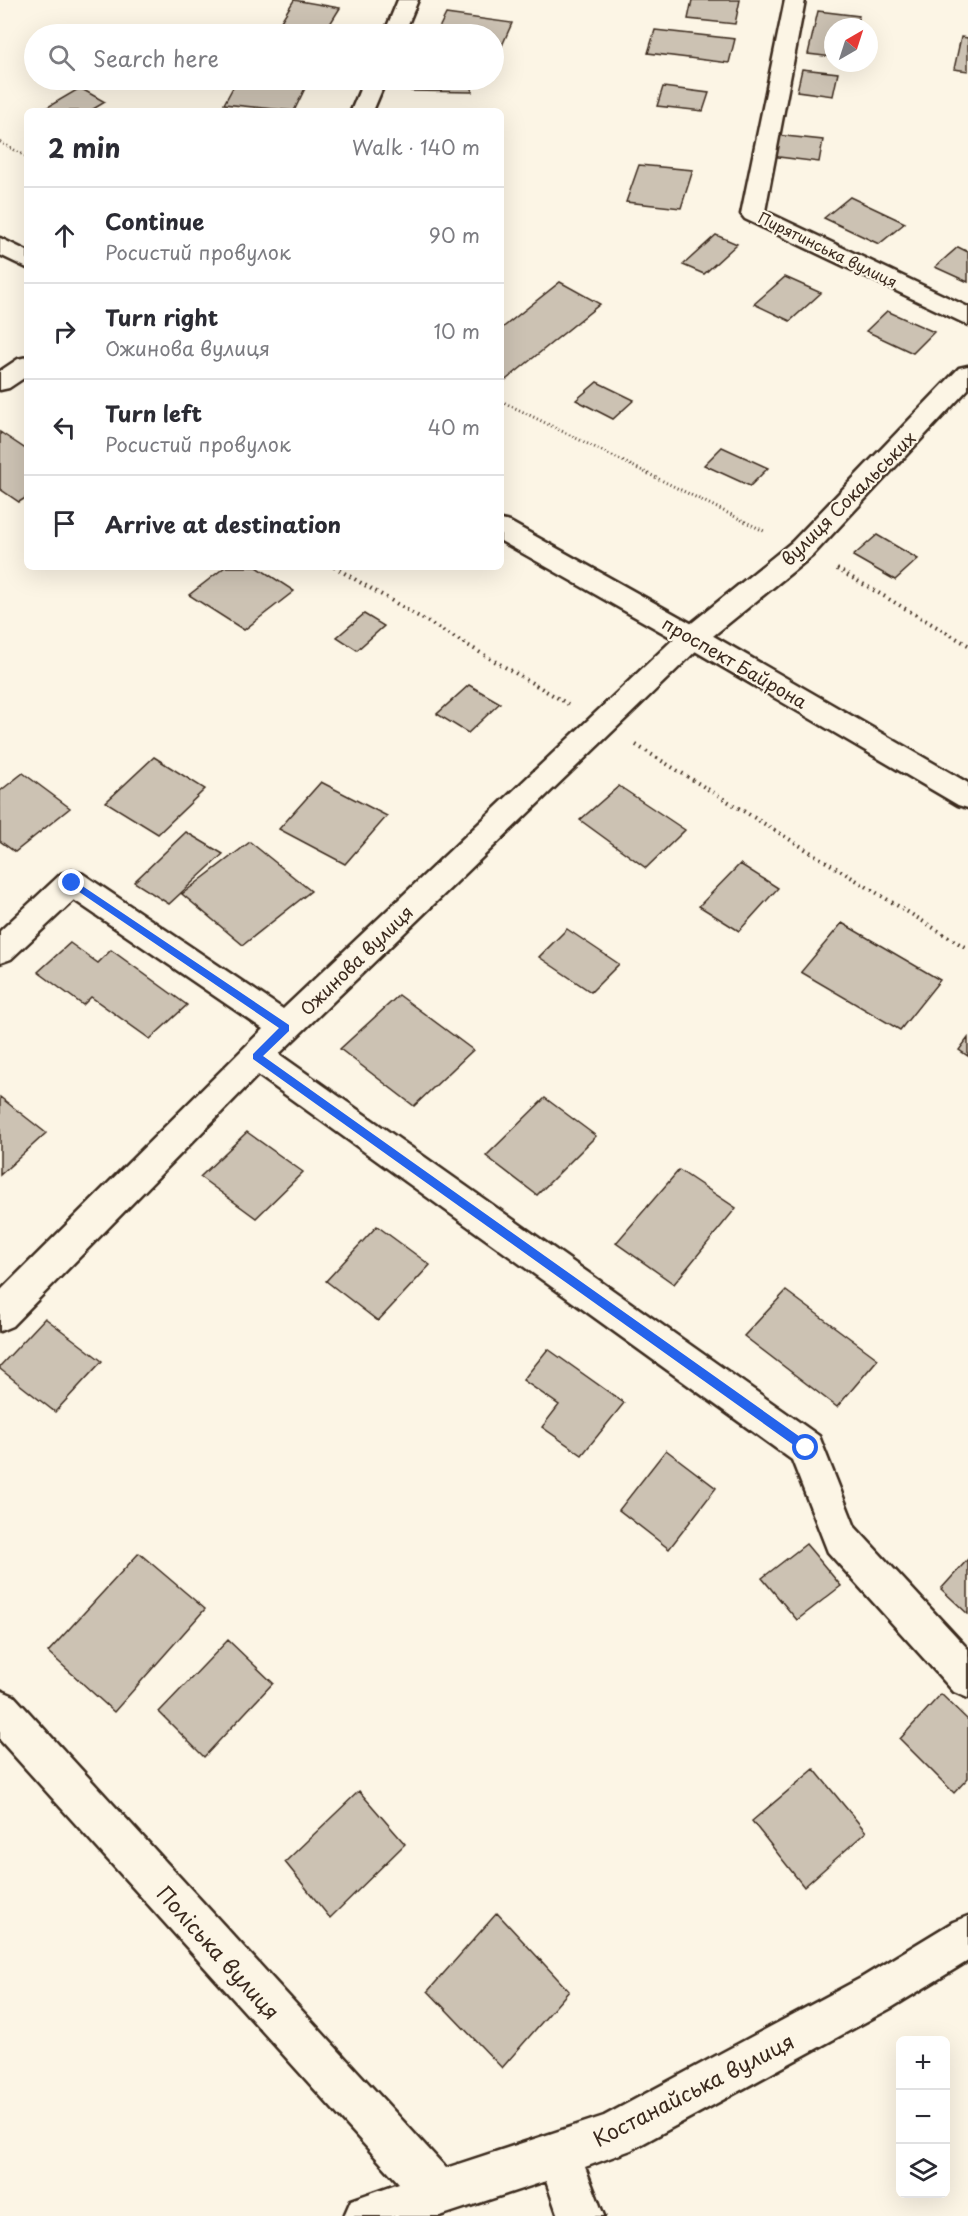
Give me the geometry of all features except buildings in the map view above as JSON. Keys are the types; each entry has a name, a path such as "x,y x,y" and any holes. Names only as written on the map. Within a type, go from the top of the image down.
{"street":[{"path":"398,24 408,0"},
{"name":"Пирятинська вулиця","path":"795,0 753,214 968,317"},
{"path":"363,108 371,90"},
{"path":"0,245 24,259"},
{"path":"0,382 24,367"},
{"name":"вулиця Сокальських","path":"693,637 802,549 968,375"},
{"name":"проспект Байрона","path":"504,532 693,637 968,797"},
{"name":"Ожинова вулиця","path":"0,1315 256,1056 693,637"},
{"path":"0,950 72,883 286,1028"},
{"path":"256,1056 806,1448 841,1539 968,1678"},
{"name":"Поліська вулиця","path":"0,1710 439,2194"},
{"name":"Костанайська вулиця","path":"367,2216 558,2155 615,2134 876,1993 968,1937"},
{"path":"558,2155 581,2216"}],"path":[{"path":"0,142 24,155"},
{"path":"504,403 802,549 968,645"},
{"path":"339,570 601,724 968,949"}],"route":[{"path":"72,883 286,1028 256,1056 806,1448"}]}
